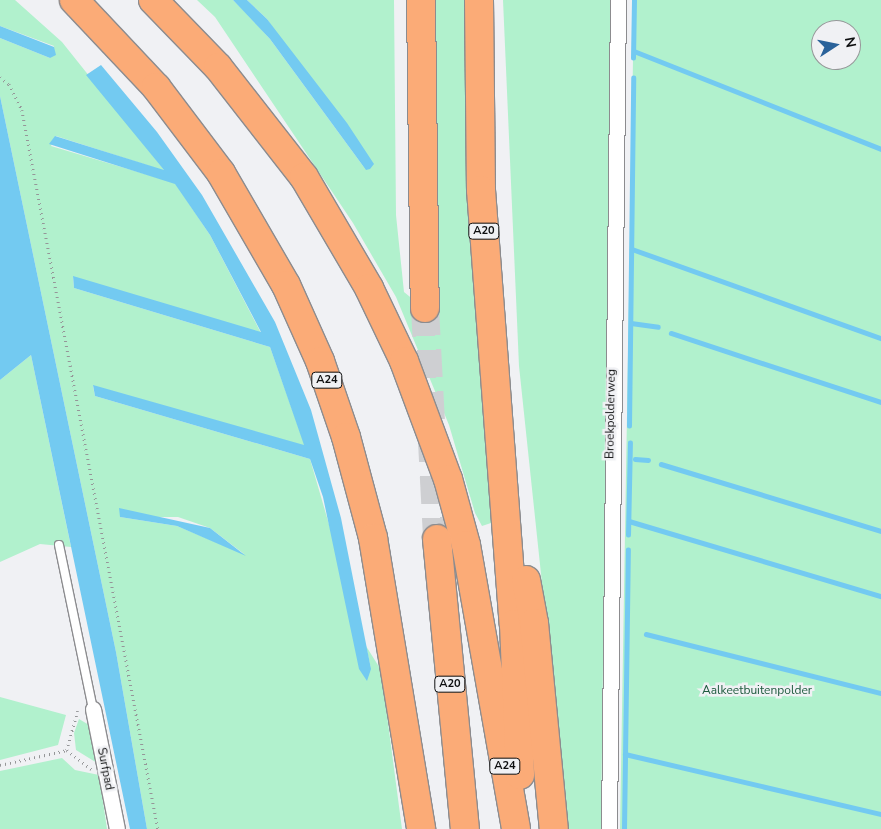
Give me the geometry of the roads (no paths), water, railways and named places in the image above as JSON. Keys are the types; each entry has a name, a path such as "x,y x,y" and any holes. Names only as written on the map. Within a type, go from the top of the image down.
{"highway":[{"name":"A24","path":"74,0 138,66 207,154 262,241 310,338 338,410 373,538 421,829"},
{"name":"A24","path":"153,0 224,74 304,177 401,354 434,436 466,545 516,829"},
{"path":"421,0 425,308"},
{"name":"A20","path":"479,0 481,190 518,693 521,829"},
{"name":"A20","path":"501,461 534,623 554,829"},
{"name":"A20","path":"437,539 465,829"}],"street":[{"name":"Broekpolderweg","path":"608,829 618,0"},
{"name":"Surfpad","path":"86,707 106,774 117,829"}],"lane":[{"path":"59,545 86,707"}],"water":[{"path":"233,0 247,0 267,19 347,123 374,164 370,169 366,170 270,39"},
{"path":"0,26 54,47 56,55 50,58 0,38"},
{"path":"101,65 157,132 202,195 275,322 311,410 341,518 371,669 367,681 359,669 323,497 310,459 95,396 93,385 304,445 270,347 74,288 73,276 261,332 210,235 175,184 49,144 55,136 164,170 86,75"},
{"path":"0,96 116,652 147,829 130,829 31,355 0,380"},
{"path":"119,508 210,528 246,556 177,526 120,517"}],"waterway":[{"path":"633,58 634,0"},
{"path":"634,51 881,149"},
{"path":"629,426 633,78"},
{"path":"632,249 881,338"},
{"path":"631,323 658,327"},
{"path":"671,333 881,402"},
{"path":"628,535 630,443"},
{"path":"635,459 648,460"},
{"path":"661,464 881,531"},
{"path":"629,521 881,596"},
{"path":"624,829 628,550"},
{"path":"646,634 881,693"},
{"path":"625,754 881,814"}],"tunnel":[{"path":"425,308 437,539"}],"park label":[{"name":"Aalkeetbuitenpolder","path":"757,691"}]}
